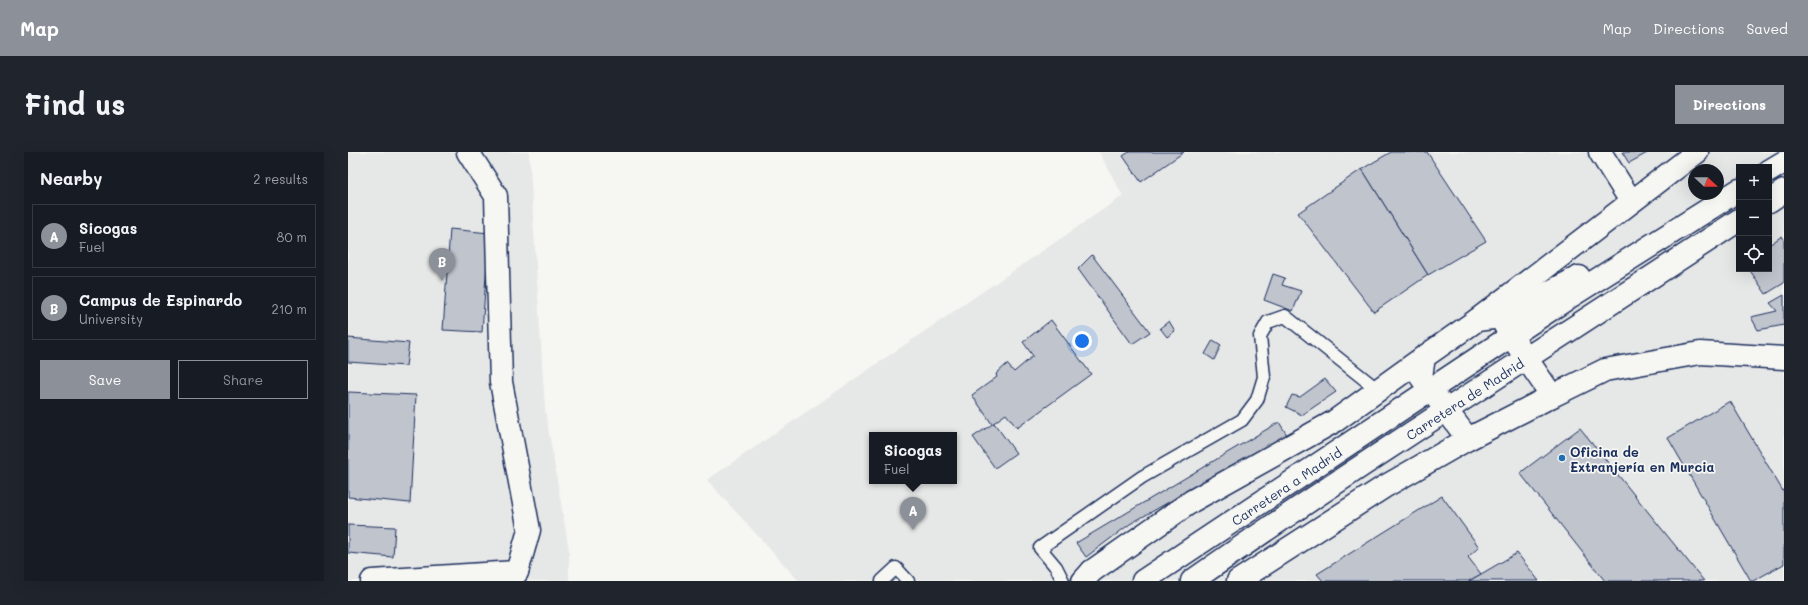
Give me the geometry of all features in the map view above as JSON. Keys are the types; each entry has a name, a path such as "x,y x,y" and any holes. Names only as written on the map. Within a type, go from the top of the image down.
{"main road":[{"path":"372,581 513,577 529,530 501,382 496,196 468,152"},
{"path":"1600,152 1631,202"},
{"path":"1087,576 1192,501 1336,421 1477,320 1697,152"},
{"path":"1772,170 1784,162"},
{"path":"1770,200 1784,191"},
{"name":"Carretera de Madrid","path":"1430,390 1511,336 1736,192"},
{"path":"1477,320 1500,317 1704,212"},
{"name":"Carretera de Madrid","path":"1192,581 1270,526 1445,410 1528,359 1736,222"},
{"path":"1500,317 1511,336 1552,396"},
{"path":"1238,581 1384,487 1468,439 1605,370 1700,353 1784,358"},
{"path":"1424,357 1421,376 1468,439"},
{"name":"Carretera a Madrid","path":"1142,581 1430,390"}],"lane":[{"path":"1063,581 1056,567 1040,548 1142,477 1242,420 1257,400 1264,377 1260,336 1268,322 1285,316 1378,390"},
{"path":"882,581 896,568 908,581"},
{"path":"1069,581 1080,571 1087,576"}],"shaded area":[{"path":"348,152 529,152 545,410 569,550 569,581 348,581"},
{"path":"1099,152 1784,152 1784,581 799,581 707,480 1123,196"}],"building":[{"path":"1129,152 1184,152 1141,182 1123,156"},
{"path":"1391,152 1427,152 1486,241 1428,275 1362,169"},
{"path":"1622,152 1649,152 1629,163"},
{"path":"1362,169 1428,275 1374,312 1298,213"},
{"path":"450,229 489,233 482,332 443,330"},
{"path":"1782,236 1784,239 1784,283 1766,294 1751,272 1772,272 1772,243"},
{"path":"1092,255 1150,332 1132,344 1078,269"},
{"path":"1273,274 1285,278 1282,285 1301,291 1293,311 1264,300"},
{"path":"1784,295 1784,325 1758,330 1751,317 1777,311 1770,303"},
{"path":"1051,320 1091,374 1017,428 1006,414 992,424 972,395 997,377 996,374 1007,364 1014,372 1033,356 1023,342"},
{"path":"1169,321 1175,331 1167,337 1160,328"},
{"path":"348,338 409,343 406,366 348,362"},
{"path":"1213,340 1221,345 1214,360 1205,354"},
{"path":"1325,379 1336,392 1302,415 1286,407 1292,395 1300,397"},
{"path":"348,392 416,395 410,503 348,497"},
{"path":"1730,401 1784,493 1784,564 1753,581 1751,581 1668,438"},
{"path":"1279,422 1287,435 1130,524 1086,557 1076,543"},
{"path":"994,423 1016,453 995,468 973,437"},
{"path":"1580,428 1704,581 1605,581 1520,473"},
{"path":"1442,496 1479,547 1468,557 1481,574 1469,581 1323,581 1317,574"},
{"path":"348,525 395,527 393,557 348,553"},
{"path":"1517,553 1539,581 1469,581"}],"place":[{"name":"Campus de Espinardo","path":"442,281"},
{"name":"Oficina de Extranjería en Murcia","path":"1562,458"},
{"name":"Sicogas","path":"913,530"}]}
